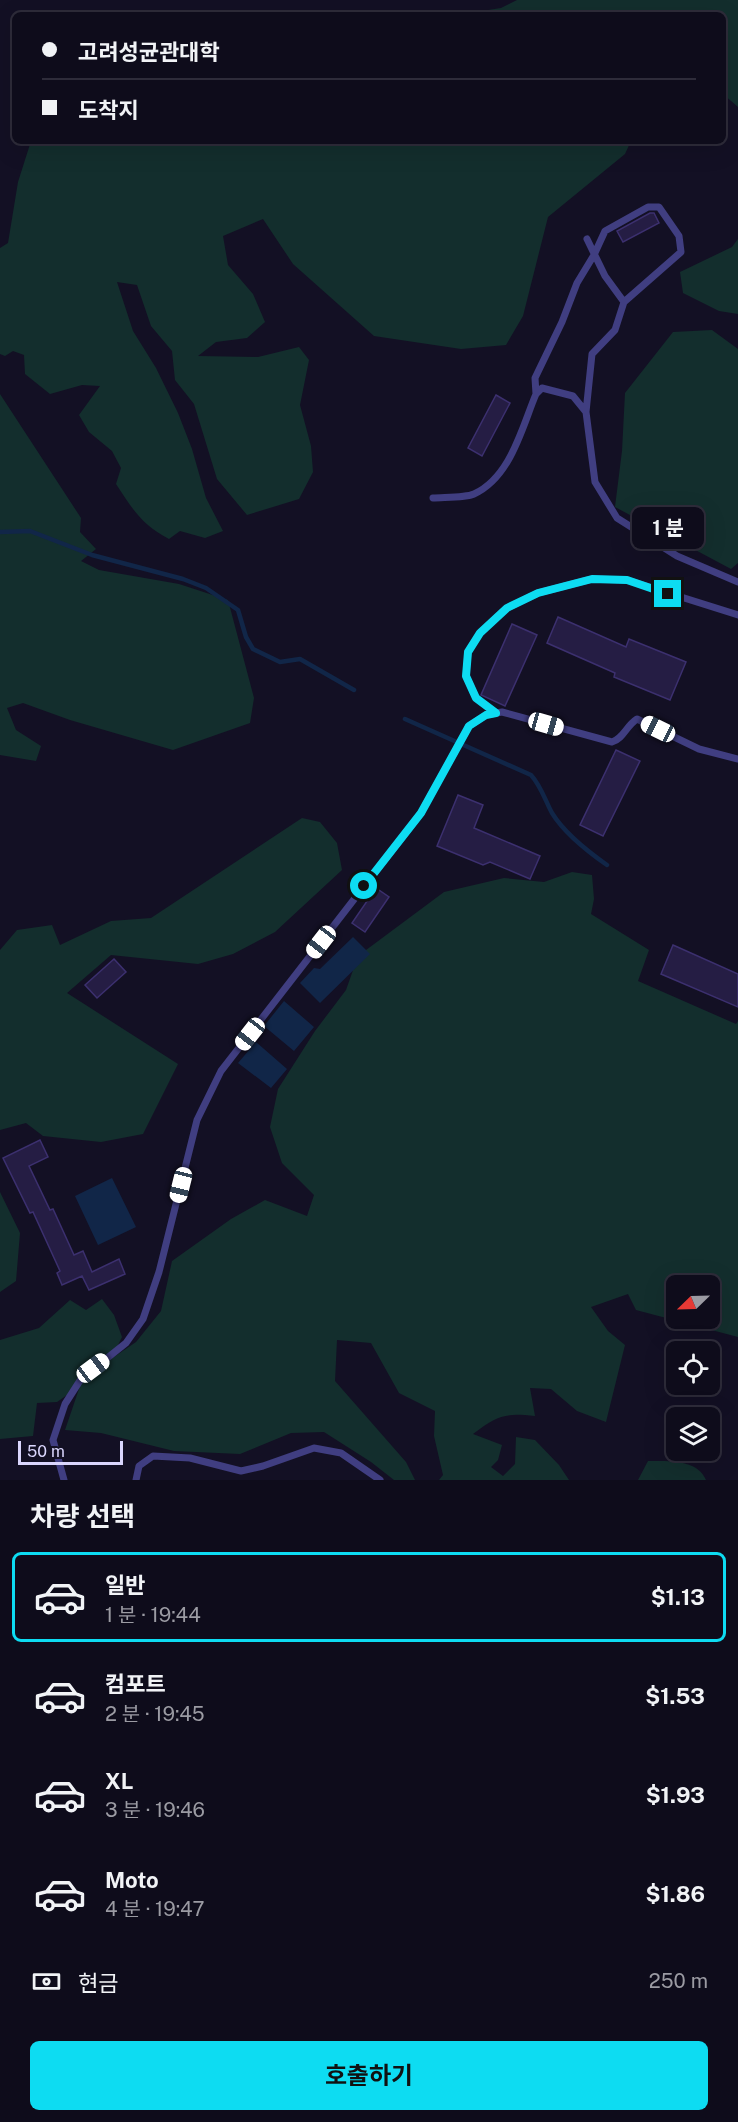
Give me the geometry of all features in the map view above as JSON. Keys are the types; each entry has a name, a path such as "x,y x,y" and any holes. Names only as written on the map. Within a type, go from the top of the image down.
{"lane":[{"path":"536,394 535,378 562,322 577,283 605,231 648,207 659,207 679,236 681,252 624,302 615,330 591,354 586,412 595,482 617,518 677,556 738,582"},
{"path":"587,239 605,276 624,302"},
{"path":"433,498 473,495 493,480 509,460 536,394 542,388 573,396 586,412"},
{"path":"496,713 476,698 466,676 468,652 480,633 507,608 538,593 592,579 627,580 738,615"},
{"path":"64,1480 53,1440 65,1404 81,1379 126,1343 143,1320 159,1272 197,1120 221,1071 421,813 469,726 486,715 502,712 612,742 620,739 630,724 638,719 699,749 738,759"},
{"path":"136,1480 139,1466 153,1456 190,1458 241,1471 263,1466 314,1448 341,1453 380,1480"}],"green space":[{"path":"517,0 738,0 738,107 726,97 726,12 475,12 501,8"},
{"path":"30,144 630,144 625,154 548,217 523,316 506,345 461,349 374,336 293,264 263,219 223,236 228,265 253,294 265,322 247,338 216,342 198,356 258,357 299,347 309,360 300,405 311,446 313,472 299,499 247,515 217,479 194,404 175,380 172,351 151,326 137,285 117,282 133,331 156,368 178,413 192,449 206,498 223,531 205,538 180,531 169,539 152,528 133,509 116,484 121,468 112,451 89,432 79,415 100,386 82,385 50,394 25,374 24,355 13,351 5,356 0,354 0,248 8,243 18,182"},
{"path":"738,239 738,314 719,311 683,293 680,272 732,247"},
{"path":"712,330 738,349 738,563 731,569 615,507 622,451 625,393 673,332"},
{"path":"0,394 81,518 80,532 96,549 81,561 99,570 179,584 228,600 254,698 250,723 173,750 70,720 23,703 7,708 16,730 41,746 36,761 0,755"},
{"path":"302,818 320,822 337,843 342,870 275,932 233,954 198,964 111,955 67,993 178,1064 143,1134 101,1142 43,1136 26,1123 0,1130 0,950 17,930 52,925 60,945 111,921 151,918"},
{"path":"572,872 592,875 594,899 591,914 649,950 638,981 736,1024 738,1021 738,1337 708,1329 720,1329 720,1275 666,1275 666,1318 636,1310 628,1294 591,1307 608,1331 625,1345 606,1422 577,1411 551,1389 530,1388 535,1416 508,1415 495,1419 473,1434 502,1445 498,1460 491,1467 503,1476 515,1464 516,1437 535,1440 559,1465 569,1480 439,1480 443,1475 434,1436 435,1411 399,1393 371,1343 337,1340 335,1381 406,1462 415,1480 394,1480 371,1462 324,1432 291,1433 240,1454 174,1451 101,1433 65,1430 80,1386 57,1402 37,1403 33,1436 0,1439 0,1340 39,1328 70,1300 86,1310 102,1299 114,1315 122,1337 111,1359 136,1342 161,1311 172,1261 231,1219 265,1200 307,1216 314,1195 282,1163 270,1127 278,1089 315,1031 346,990 358,956 444,892 504,878 544,882"},
{"path":"0,1192 20,1233 16,1281 0,1292"},
{"path":"648,1461 673,1461 696,1468 706,1480 638,1480"}],"water":[{"path":"353,937 370,954 320,1003 300,983 314,968 320,969"},
{"path":"284,1001 314,1027 294,1051 264,1026"},
{"path":"256,1042 287,1069 271,1088 238,1063"},
{"path":"112,1178 136,1227 98,1245 75,1196"}],"building":[{"path":"654,213 659,223 623,242 617,231"},
{"path":"496,395 510,403 482,456 468,448"},
{"path":"558,617 626,647 629,639 686,662 670,700 614,677 615,673 547,643"},
{"path":"512,624 537,635 505,706 481,695"},
{"path":"616,750 640,761 603,836 580,825"},
{"path":"458,795 483,805 474,828 540,856 530,879 490,862 483,865 437,846"},
{"path":"376,888 389,897 365,932 352,923"},
{"path":"673,945 738,974 738,1007 661,974"},
{"path":"114,959 126,972 97,998 85,985"},
{"path":"40,1140 48,1157 29,1166 50,1210 53,1209 74,1255 83,1251 92,1272 119,1259 125,1274 89,1290 82,1276 62,1285 57,1273 60,1271 33,1212 30,1213 3,1158"}],"waterway":[{"path":"0,532 30,531 92,555 183,579 206,588 238,610 246,637 253,649 280,662 300,659 354,690"},
{"path":"405,719 531,775 563,828 607,865"}],"route":[{"path":"364,886 421,813 469,726 486,715 496,713 476,698 466,676 468,652 480,633 507,608 538,593 592,579 627,580 668,594"}]}
